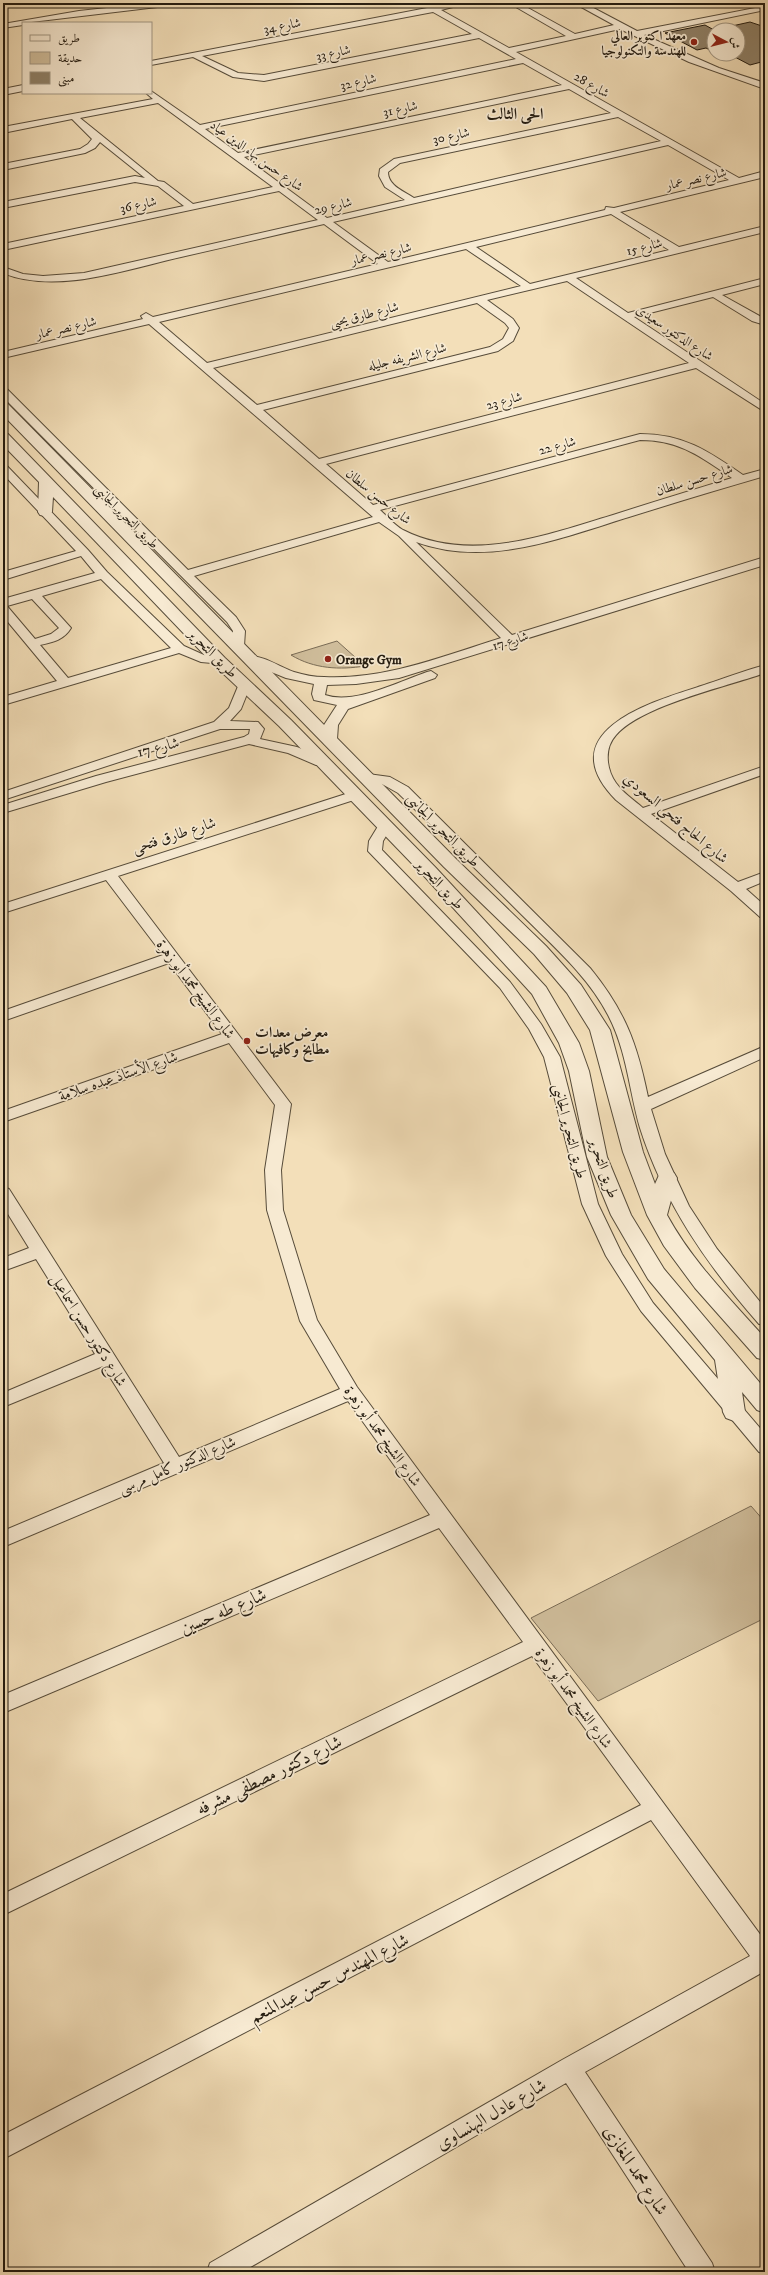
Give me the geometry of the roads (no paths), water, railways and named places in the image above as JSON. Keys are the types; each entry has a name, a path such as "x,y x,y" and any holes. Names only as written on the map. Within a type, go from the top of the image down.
{"street":[{"path":"3,20 116,3"},
{"path":"27,22 86,12 174,3"},
{"name":"شارع 34","path":"152,63 465,3"},
{"path":"513,3 574,36"},
{"path":"578,3 636,34 702,66 765,86"},
{"path":"593,3 644,32 710,62 765,80"},
{"path":"636,34 765,8"},
{"name":"شارع 28","path":"434,9 734,179"},
{"path":"3,26 22,23"},
{"path":"508,51 622,26"},
{"name":"شارع 33","path":"195,55 226,73 243,77 264,78 480,35"},
{"name":"شارع 32","path":"198,128 523,60"},
{"name":"شارع 31","path":"236,156 570,86"},
{"path":"3,92 22,88"},
{"name":"شارع حسن بهاء الدين عياد","path":"151,94 386,266"},
{"path":"3,130 160,100"},
{"name":"شارع 30","path":"412,200 392,188 382,178 383,171 397,161 618,114"},
{"path":"74,117 154,181 161,184 190,206"},
{"path":"3,167 82,151 96,143 97,138 94,133"},
{"name":"شارع 29","path":"3,270 32,278 73,278 669,142"},
{"name":"شارع نصر عمار","path":"3,348 386,266 613,212 734,179 765,167"},
{"name":"شارع نصر عمار","path":"3,355 378,259 604,206 765,174"},
{"path":"3,205 125,180 154,181"},
{"name":"شارع 36","path":"3,248 190,206 280,188"},
{"path":"604,206 678,251"},
{"name":"شارع 15","path":"530,288 765,229"},
{"path":"468,246 530,288"},
{"name":"شارع الدكتور سعيدى","path":"569,278 698,364 760,401 765,409"},
{"path":"627,316 765,281"},
{"name":"شارع طارق يحيى","path":"205,367 530,288"},
{"path":"714,294 756,319 765,322"},
{"name":"شارع الشريفه جليله","path":"254,409 494,349 506,343 512,336 514,328 509,321 480,300"},
{"name":"شارع حسن سلطان","path":"147,318 398,532 438,546 473,549 508,548 530,543 765,472"},
{"name":"شارع 23","path":"317,463 698,364"},
{"name":"طريق التحرير الجانبى","path":"3,391 109,499 179,576"},
{"name":"طريق التحرير","path":"3,407 150,556 179,576 238,646 450,863 558,968 591,1013 600,1030 633,1152 657,1215 672,1241 703,1283 765,1352"},
{"name":"طريق التحرير","path":"3,437 219,661 286,723 321,762 430,872 540,991 556,1016 569,1043 579,1071 598,1157 621,1215 656,1274 765,1404"},
{"name":"شارع 22","path":"371,509 640,437 669,438 682,441 742,479"},
{"path":"3,468 84,552 103,575 180,649 201,658 219,661"},
{"path":"45,512 46,481"},
{"path":"85,491 109,499"},
{"path":"150,588 156,581 179,576 382,518"},
{"path":"398,532 510,640"},
{"path":"3,576 84,552"},
{"path":"129,567 140,564 150,556"},
{"name":"شارع 17","path":"252,660 276,672 321,682 347,682 395,675 765,561"},
{"name":"شارع 17","path":"330,740 331,725 336,714 343,706 359,699 536,640 765,570"},
{"path":"3,603 103,575"},
{"path":"32,643 58,636 65,628 34,594"},
{"path":"3,608 65,683"},
{"path":"3,701 180,649"},
{"name":"شارع الحاج فتحي السعودي","path":"765,669 649,708 627,718 612,731 602,747 601,764 607,781 621,797 736,888 765,914"},
{"path":"321,682 318,694 319,697 324,700 341,702 359,699"},
{"name":"شارع 17","path":"3,796 219,725 235,709 245,684"},
{"path":"219,725 253,725 257,729 256,733 249,740"},
{"name":"شارع 17","path":"3,809 114,775 249,740 292,750 321,762"},
{"path":"641,813 765,770"},
{"name":"طريق التحرير الجانبى","path":"368,778 385,780 403,790 584,970 607,1002 626,1036 634,1060 643,1106 659,1160 691,1227 734,1286 765,1320"},
{"name":"شارع طارق فتحى","path":"3,909 355,795"},
{"name":"طريق التحرير الجانبى","path":"385,826 376,841 376,851 505,984 536,1027 552,1057 590,1204 614,1256 647,1307 765,1447"},
{"path":"430,872 444,870 450,863"},
{"name":"شارع الشيخ محمد أبو زهرة","path":"109,874 283,1104 273,1170 275,1210 309,1321 351,1392 765,1959"},
{"path":"736,888 765,876"},
{"path":"454,898 458,893 466,889 481,892"},
{"path":"3,1016 171,957"},
{"name":"شارع الأستاذ عبده سلامة","path":"3,1117 232,1036"},
{"path":"643,1106 765,1051"},
{"path":"657,1215 667,1178"},
{"name":"شارع دكتور حسن اسماعيل","path":"3,1193 175,1466"},
{"path":"3,1265 39,1251"},
{"path":"3,1400 106,1357"},
{"path":"726,1359 734,1412"},
{"name":"شارع الدكتور كامل مرسى","path":"3,1539 351,1392"},
{"name":"شارع طه حسين","path":"3,1704 443,1518"},
{"name":"شارع دكتور مصطفى مشرفه","path":"3,1905 536,1645"},
{"name":"شارع المهندس حسن عبدالمنعم","path":"3,2147 655,1808"},
{"name":"شارع عادل البهنساوى","path":"219,2272 570,2068 765,1959"},
{"name":"شارع محمد المغازى","path":"570,2068 703,2272"}],"place":[{"name":"معهد اكتوبر العالي للهندسة والتكنولوجيا","path":"694,42"},
{"name":"Orange Gym","path":"328,659"},
{"name":"معرض معدات مطابخ وكافيهات","path":"247,1041"}],"district":[{"name":"الحى الثالث","path":"515,113"}]}
